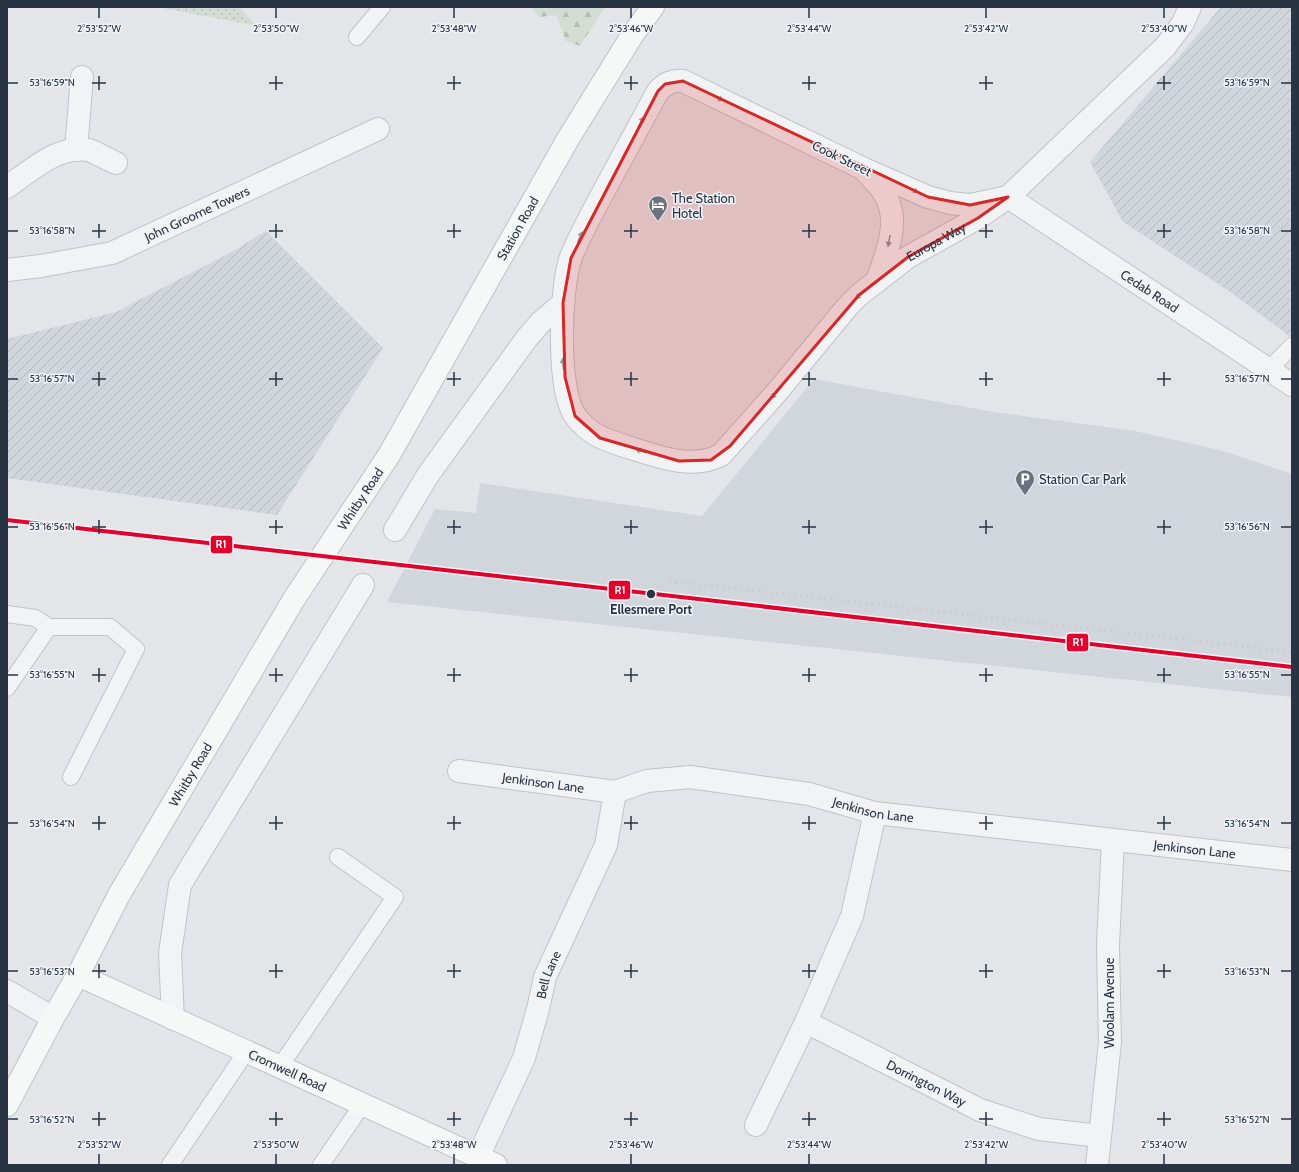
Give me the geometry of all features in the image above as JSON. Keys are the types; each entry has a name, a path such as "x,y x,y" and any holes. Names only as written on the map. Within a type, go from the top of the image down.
{"main road":[{"name":"Station Road","path":"389,454 568,140 633,34 653,7"},
{"name":"Whitby Road","path":"7,1104 78,975 120,893 294,600 389,454"},
{"name":"Cromwell Road","path":"78,975 279,1068 487,1161"}],"street":[{"name":"Europa Way","path":"563,303 562,346 569,401 575,416 587,429 600,438 664,458 679,461 711,460 721,455 730,446 848,306 859,295 908,257 978,218 1008,196 1165,47 1184,23 1190,7"},
{"path":"76,150 82,77"},
{"name":"Cook Street","path":"563,303 566,278 571,258 583,231 658,91 665,84 671,81 683,81 864,169 928,197 950,203 970,204 1008,196"},
{"name":"John Groome Towers","path":"7,270 41,266 112,253 378,129"},
{"path":"7,187 49,158 67,150 88,150 116,164"},
{"path":"864,169 885,194 890,205 892,217 887,252 877,281"},
{"name":"Cedab Road","path":"1008,196 1292,386"},
{"path":"395,530 428,475 527,338 541,322 563,303"},
{"path":"173,1019 170,953 180,885 363,585"},
{"name":"Jenkinson Lane","path":"459,771 615,792 647,781 690,777 809,794 875,813 1292,860"},
{"name":"Bell Lane","path":"487,1161 524,1058 538,1009 545,977 606,845 615,792"},
{"path":"756,1125 806,1022 852,916 875,813"},
{"name":"Woolam Avenue","path":"1097,1165 1110,1042 1108,945 1113,840"},
{"path":"7,991 53,1018"},
{"name":"Dorrington Way","path":"806,1022 980,1110 1039,1129 1099,1136"}],"lane":[{"path":"357,37 382,7"},
{"path":"1268,370 1292,346"},
{"path":"7,614 35,618 49,627 110,627 136,648 71,777"},
{"path":"7,688 49,627"},
{"path":"279,1068 395,897 338,857"},
{"path":"170,1165 246,1052"},
{"path":"321,1165 362,1105"}],"highlighted area":[{"path":"683,81 928,197 970,205 1008,197 978,218 908,257 859,295 730,446 711,460 679,461 600,438 575,416 565,377 563,303 571,258 658,91 665,84"}],"shaded area":[{"path":"1221,7 1292,7 1292,338 1229,291 1123,222 1090,162"},
{"path":"266,231 383,348 277,515 7,478 7,339 116,312 230,253"},
{"path":"814,379 993,412 1135,431 1223,451 1292,474 1292,697 387,602 435,509 476,513 480,483 702,516"}],"green space":[{"path":"157,7 239,7 257,26"},
{"path":"530,7 605,7 580,46 566,41 556,15 540,17"}],"railway":[{"path":"669,581 1292,652"},
{"path":"669,596 1292,667"}],"transit line":[{"name":"R1","path":"7,520 1292,667"}],"place":[{"name":"The Station Hotel","path":"658,222"},
{"name":"Station Car Park","path":"1025,496"},
{"name":"Ellesmere Port","path":"651,594"}]}
